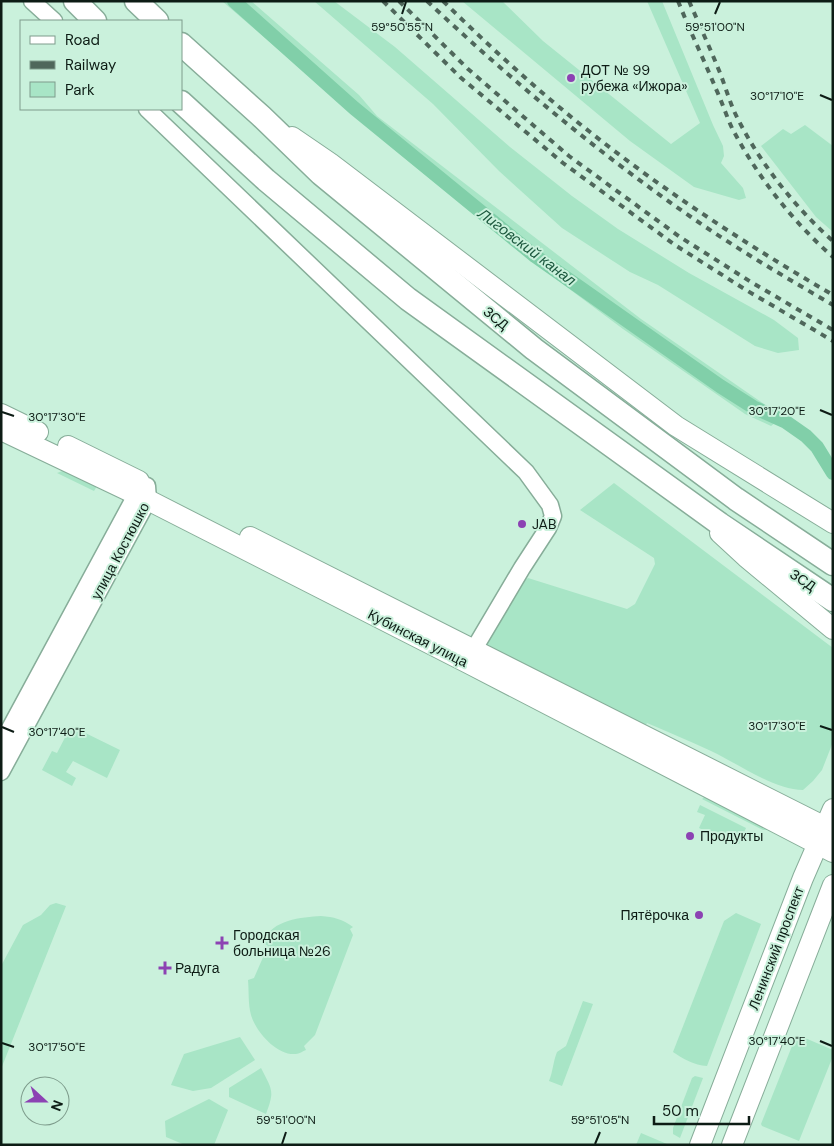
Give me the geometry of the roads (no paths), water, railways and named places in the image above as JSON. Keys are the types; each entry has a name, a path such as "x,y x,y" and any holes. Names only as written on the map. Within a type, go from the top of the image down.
{"highway":[{"path":"75,1 94,20"},
{"path":"136,1 156,20"},
{"name":"ЗСД","path":"182,45 262,116 321,174 534,350 736,499 833,564"},
{"name":"ЗСД","path":"182,103 266,180 408,299 720,524 833,600"}],"main road":[{"path":"262,116 330,163 676,426 833,523"},
{"name":"Кубинская улица","path":"1,414 144,494 468,663 828,832"},
{"name":"Кубинская улица","path":"1,430 144,494 474,649 828,832"},
{"path":"678,494 746,557 833,629"},
{"name":"Ленинский проспект","path":"700,1145 828,832"},
{"path":"732,1145 833,885"}],"street":[{"path":"32,1 53,20"},
{"path":"148,110 526,472 550,505 553,516 548,528 474,649"},
{"name":"улица Костюшко","path":"3,759 144,494"}],"waterway":[{"name":"Лиговский канал","path":"234,1 354,108 535,256 720,386 753,407 786,422 806,436 817,447 833,473"}],"railway":[{"path":"383,1 460,77 563,163 675,245 746,290 833,341"},
{"path":"399,1 468,69 569,156 680,237 751,282 833,330"},
{"path":"427,1 490,59 622,167 726,240 833,305"},
{"path":"443,1 533,85 619,155 709,218 833,295"},
{"path":"678,1 730,123 742,146 776,197 803,228 833,257"},
{"path":"689,1 734,111 753,146 790,197 818,228 833,241"}],"place":[{"name":"ДОТ № 99 рубежа «Ижора»","path":"571,78"},
{"name":"JAB","path":"522,524"},
{"name":"Продукты","path":"690,836"},
{"name":"Пятёрочка","path":"699,915"},
{"name":"Городская больница №26","path":"222,943"},
{"name":"Радуга","path":"165,968"}]}
